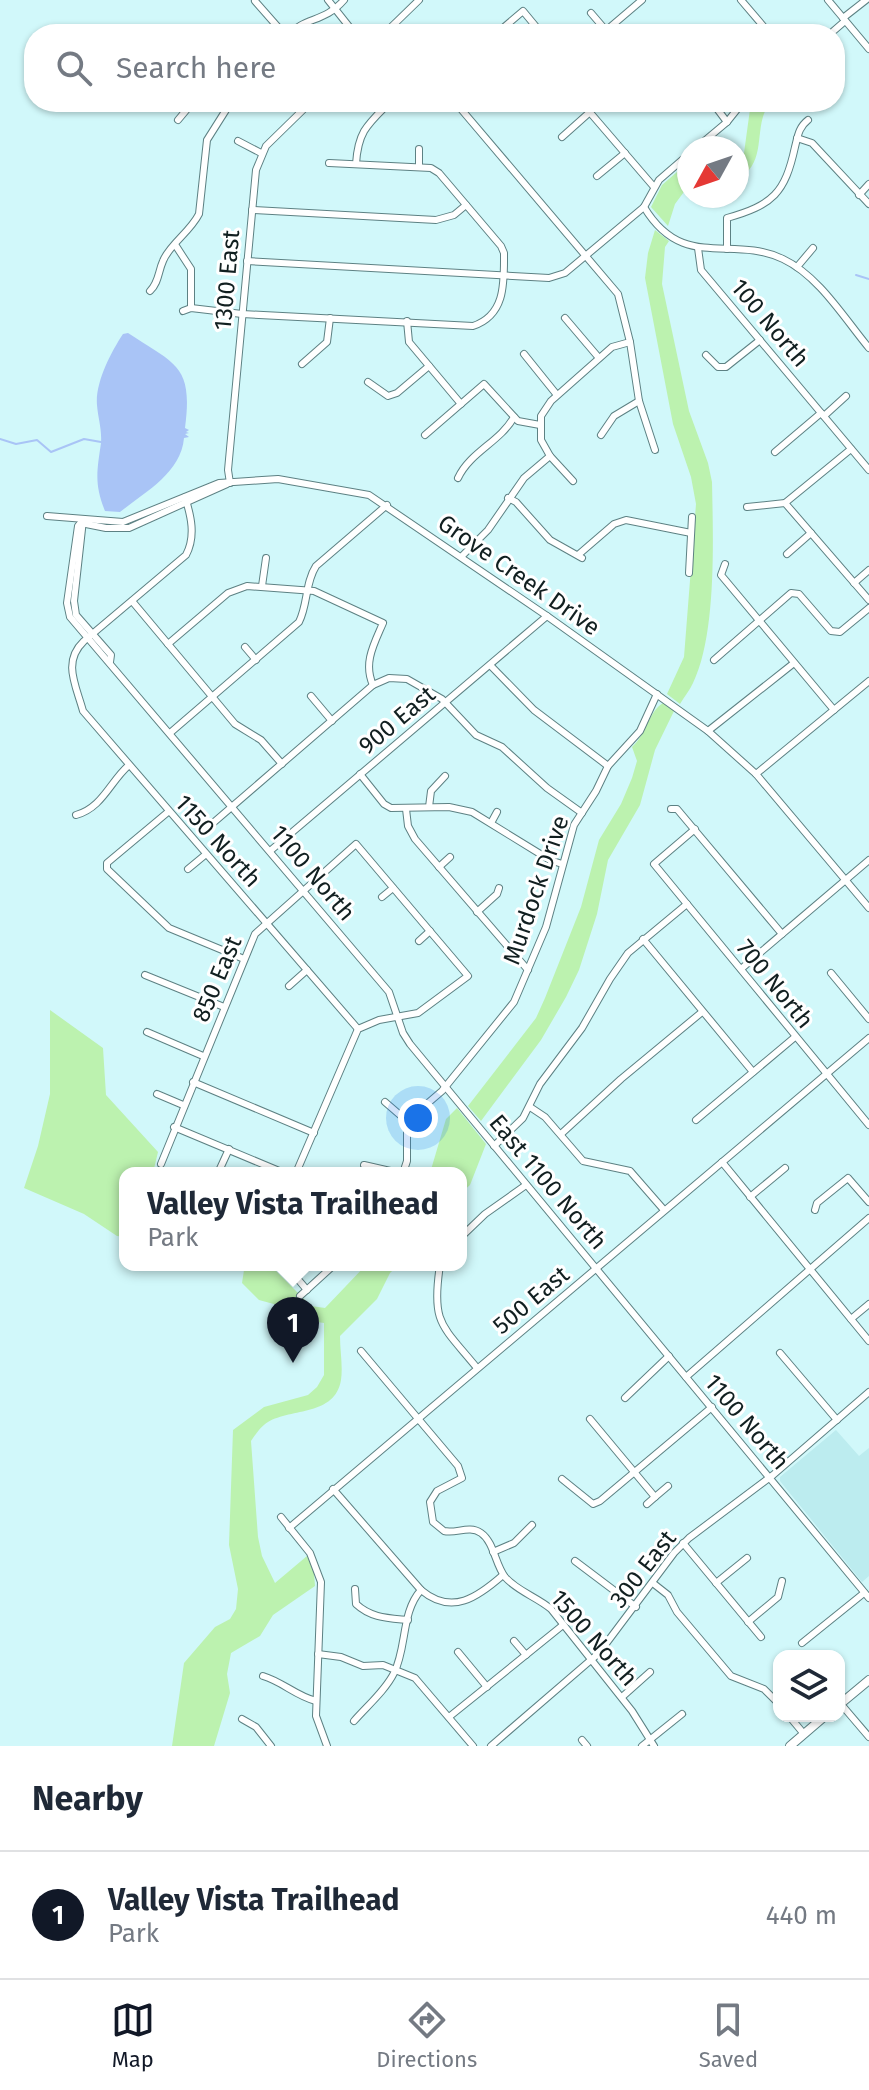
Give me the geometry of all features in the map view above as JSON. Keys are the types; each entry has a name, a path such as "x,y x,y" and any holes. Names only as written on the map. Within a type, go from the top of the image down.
{"main road":[{"path":"845,1700 869,1680"},
{"path":"790,1746 818,1722"}],"street":[{"path":"328,0 347,24"},
{"path":"305,24 322,18 344,0"},
{"path":"394,24 419,0"},
{"path":"616,24 642,0"},
{"path":"741,0 761,24"},
{"path":"828,0 869,49"},
{"path":"840,24 866,0"},
{"path":"255,1 277,24"},
{"path":"508,24 523,11 534,24"},
{"path":"591,13 599,24"},
{"path":"178,120 185,112"},
{"path":"150,291 156,285 163,261 199,214 207,140 225,112"},
{"path":"238,141 261,153 300,112"},
{"path":"356,164 358,142 365,126 380,112"},
{"path":"464,112 618,294 630,342 639,401 655,450"},
{"path":"562,137 590,112 654,187"},
{"path":"720,112 727,122"},
{"path":"710,136 735,112"},
{"path":"727,249 727,218 762,207 779,192 788,173 800,126 808,120"},
{"path":"797,138 812,143 869,204"},
{"path":"419,149 419,167"},
{"name":"1300 East","path":"230,483 228,470 242,314 256,170 261,153"},
{"path":"597,176 625,153"},
{"path":"176,246 191,269 187,310 473,326 496,309 502,299 501,246 439,173 431,168 329,163"},
{"path":"247,261 549,278 565,273 644,207 663,175 677,164"},
{"path":"859,195 869,184"},
{"path":"252,210 436,220 454,215 466,205"},
{"path":"644,207 671,237 698,248 770,254 797,267 812,280 869,348"},
{"name":"100 North","path":"698,248 701,270 869,470"},
{"path":"797,267 813,248"},
{"path":"302,364 327,342 330,318"},
{"path":"565,318 599,358"},
{"path":"407,321 409,342 461,404"},
{"path":"706,355 718,367 726,367 760,340"},
{"path":"573,481 550,456 541,440 540,425 547,406 612,347 630,342"},
{"path":"524,354 557,395"},
{"path":"368,382 388,396 397,393 429,366"},
{"path":"425,435 484,384 518,421 540,425"},
{"path":"775,452 846,396"},
{"path":"601,435 614,416 639,401"},
{"path":"458,478 464,466 505,431 514,417"},
{"path":"747,507 785,503 851,449"},
{"path":"461,557 488,530 524,478 550,456"},
{"path":"862,462 869,456"},
{"name":"Grove Creek Drive","path":"47,516 123,522 186,500 219,483 278,479 369,495 708,731 756,774 869,908"},
{"path":"508,498 516,502 556,545 580,557 614,524 626,520 691,533"},
{"path":"90,636 186,555 190,547 192,523 186,500"},
{"path":"785,503 869,600"},
{"path":"170,733 299,622 306,606 310,576 316,566 387,505"},
{"path":"689,573 692,517"},
{"name":"1100 North","path":"83,520 74,601 76,615 90,636 111,655 110,662 389,992 410,1044 471,1118"},
{"path":"787,554 811,533"},
{"path":"262,586 266,558"},
{"path":"725,564 721,575 834,710"},
{"path":"854,583 869,570"},
{"path":"168,644 235,589 262,586 308,590 322,593 383,623 368,662 368,674 373,685"},
{"path":"714,660 791,593 799,594 831,631 840,632 869,608"},
{"path":"132,601 235,724 261,740 282,764"},
{"name":"900 East","path":"270,851 547,616"},
{"name":"1150 North","path":"90,636 76,649 71,666 83,711 358,1029"},
{"path":"245,647 256,660"},
{"path":"708,731 794,663"},
{"path":"490,665 534,710 608,766"},
{"path":"213,823 373,685 389,678 407,679 446,702 476,735 502,747 547,788 582,813"},
{"path":"756,774 866,683 869,692"},
{"name":"Murdock Drive","path":"407,1121 445,1087 514,1002 546,927 571,834 608,766 640,731 657,694"},
{"path":"311,696 332,721"},
{"path":"76,815 84,813 109,793 118,775 128,766"},
{"path":"360,774 384,804 391,808 460,807 562,864"},
{"path":"429,807 431,791 445,776"},
{"path":"406,809 411,834 528,970"},
{"path":"671,809 677,809 695,829 782,934"},
{"path":"168,812 107,863 107,869 169,928 244,959"},
{"path":"491,823 497,812"},
{"name":"700 North","path":"695,829 654,864 869,1125"},
{"name":"850 East","path":"161,1164 255,934 356,844 393,888"},
{"path":"188,869 205,855"},
{"path":"439,867 450,857"},
{"path":"741,969 869,860"},
{"path":"299,1167 358,1029 379,1020 418,1013 468,976 393,888 382,897"},
{"path":"477,912 497,894 499,888"},
{"path":"494,1146 519,1123 540,1084 582,1028 628,953 687,904"},
{"path":"419,941 430,931"},
{"path":"643,939 753,1072"},
{"path":"289,986 307,970"},
{"path":"831,973 869,1019"},
{"path":"145,975 224,1007"},
{"path":"561,1134 702,1012"},
{"path":"147,1032 203,1056"},
{"path":"696,1120 795,1037"},
{"name":"500 East","path":"289,1528 869,1038"},
{"path":"193,1082 314,1133"},
{"path":"157,1094 183,1105"},
{"path":"385,1102 407,1121 407,1161 404,1167"},
{"path":"530,1107 545,1117 583,1161 603,1166 616,1163 633,1173 664,1210"},
{"name":"East 1100 North","path":"471,1118 597,1269"},
{"path":"174,1127 270,1167"},
{"path":"221,1167 229,1149"},
{"path":"722,1162 869,1341"},
{"path":"364,1165 373,1167"},
{"path":"602,1177 603,1166"},
{"path":"750,1197 785,1168"},
{"path":"815,1210 817,1203 848,1178 869,1202"},
{"path":"467,1231 485,1214 526,1185"},
{"path":"686,1377 869,1218"},
{"name":"1100 North","path":"597,1269 867,1595"},
{"path":"285,1271 291,1271 307,1290"},
{"path":"300,1296 328,1271"},
{"path":"439,1271 436,1304 439,1320 477,1368"},
{"path":"851,1319 869,1304"},
{"path":"333,1489 430,1598 465,1601 474,1598 503,1575 481,1533 470,1529 444,1531 437,1528 430,1516 430,1502 437,1491 462,1478 458,1466 361,1351"},
{"path":"780,1353 837,1420"},
{"path":"625,1398 669,1356"},
{"name":"300 East","path":"491,1746 591,1661 683,1543 770,1477 869,1392"},
{"path":"562,1479 593,1504 600,1501 712,1407"},
{"path":"590,1419 655,1497"},
{"path":"647,1504 668,1486"},
{"path":"281,1517 310,1553 321,1582 316,1716 327,1746"},
{"path":"493,1552 514,1543 532,1525"},
{"path":"683,1543 761,1637"},
{"path":"716,1583 747,1558"},
{"path":"575,1561 636,1607"},
{"name":"1500 North","path":"503,1575 540,1600 563,1625 622,1697 653,1743"},
{"path":"748,1622 778,1597 782,1581"},
{"path":"654,1584 668,1595 677,1612 731,1676 764,1689 773,1698"},
{"path":"355,1589 356,1604 363,1611 373,1616 408,1620"},
{"path":"354,1721 386,1686 396,1669 412,1603 421,1590"},
{"path":"802,1643 867,1595"},
{"path":"449,1717 563,1625"},
{"path":"514,1641 526,1655"},
{"path":"458,1652 487,1687"},
{"path":"318,1654 341,1657 363,1666 383,1665 415,1678 473,1746"},
{"path":"622,1697 650,1672"},
{"path":"263,1676 280,1681 299,1697 316,1701"},
{"path":"845,1710 869,1737"},
{"path":"642,1746 653,1743 682,1714"},
{"path":"242,1719 256,1727 271,1746"},
{"path":"794,1722 804,1734"}],"shaded area":[{"path":"836,1430 859,1456 869,1448 869,1576 862,1582 780,1481 780,1477"}],"green space":[{"path":"750,112 765,112 757,153 749,169 749,136 746,136"},
{"path":"677,172 677,201 668,226 651,207 662,185"},
{"path":"655,230 669,241 665,247 662,284 689,411 712,482 710,612 701,663 680,704 667,694 684,657 696,504 691,477 673,424 645,278"},
{"path":"663,703 674,711 655,750 640,805 608,860 597,914 579,970 541,1040 481,1121 468,1106 536,1018 581,907 599,840 621,804 632,778 637,761 632,747"},
{"path":"50,1010 103,1048 106,1095 158,1152 154,1167 119,1167 119,1236 84,1214 24,1188 50,1094"},
{"path":"457,1108 486,1144 467,1188 467,1167 432,1167 446,1119"},
{"path":"244,1271 276,1271 311,1306 325,1308 360,1271 392,1271 377,1299 340,1336 342,1364 337,1392 322,1405 268,1422 251,1441 262,1556 275,1583 307,1556 315,1586 273,1615 260,1636 231,1653 227,1674 230,1693 214,1746 172,1746 184,1663 215,1627 230,1619 236,1609 238,1589 229,1545 233,1430 264,1407 308,1395 324,1375 324,1323 303,1320 281,1306 259,1300 242,1283"}],"water":[{"path":"128,333 178,369 186,392 185,428 189,433 185,434 189,437 184,438 176,462 160,481 120,512 105,511 98,485 101,438 97,396 109,359 123,334"}],"waterway":[{"path":"856,275 869,279"},
{"path":"0,439 16,444 37,440 51,452 84,439 101,442"}],"place":[{"name":"Valley Vista Trailhead","path":"293,1363"}]}
